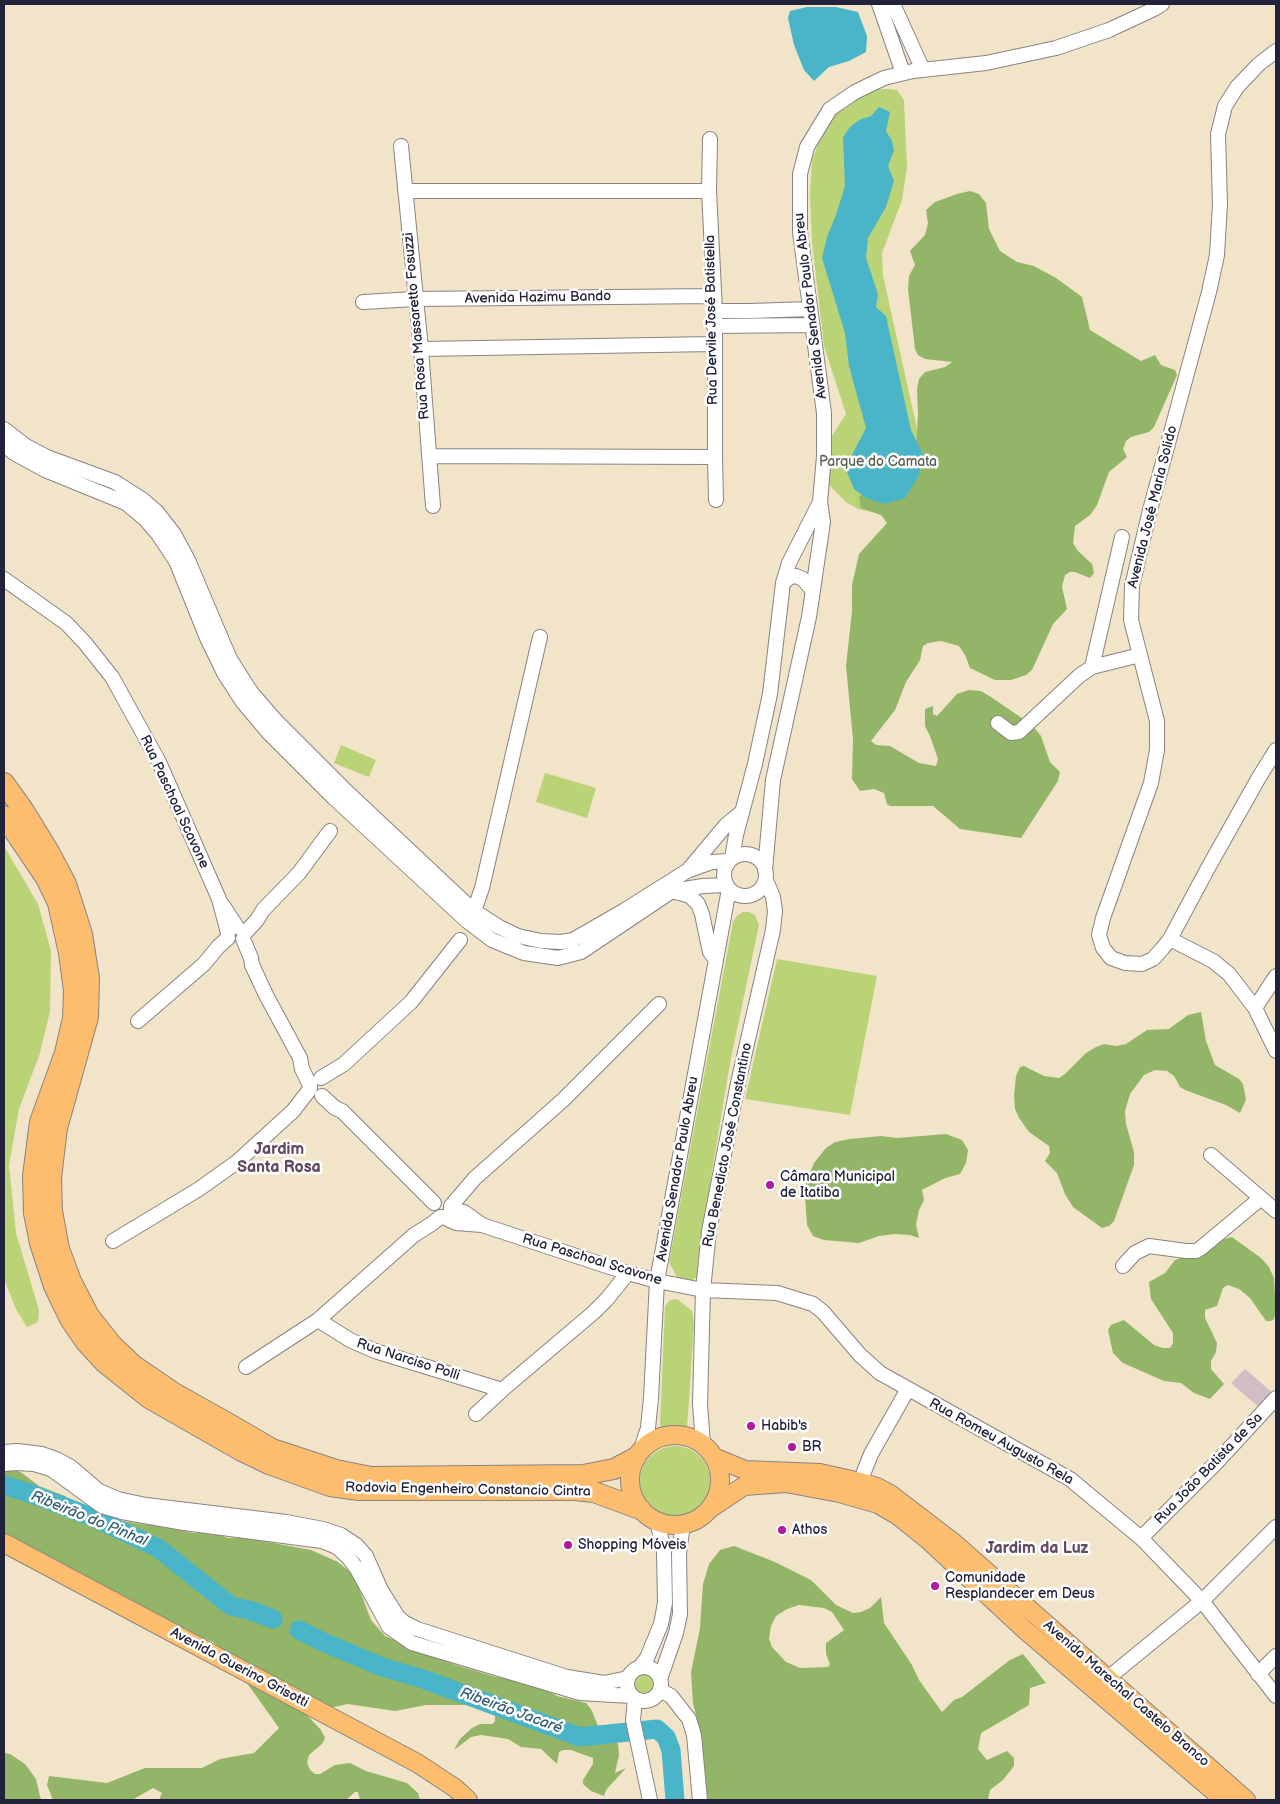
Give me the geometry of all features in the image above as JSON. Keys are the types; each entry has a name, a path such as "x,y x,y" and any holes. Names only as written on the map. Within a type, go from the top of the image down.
{"highway":[{"name":"Rodovia Engenheiro Constancio Cintra","path":"4,783 48,850 66,884 82,934 89,978 88,1017 57,1128 52,1178 52,1211 59,1249 71,1281 89,1316 112,1345 133,1365 174,1393 272,1449 336,1470 371,1477 582,1475 614,1469 638,1454"},
{"name":"Rodovia Engenheiro Constancio Cintra","path":"4,816 46,878 58,903 74,991 73,1018 65,1053 40,1122 33,1176 34,1214 40,1243 54,1286 70,1319 85,1341 104,1363 149,1398 240,1450 268,1464 330,1486 359,1490 574,1490 594,1492 640,1509"}],"main road":[{"path":"667,1435 686,1435 703,1444 716,1458 720,1473 720,1489 711,1508 694,1521 683,1524 670,1525 657,1522 640,1509 634,1500 631,1490 631,1468 638,1454 649,1442 667,1435"},
{"name":"Avenida Marechal Castelo Branco","path":"716,1458 745,1470 820,1473 877,1487 890,1494 916,1512 961,1549 1246,1800"},
{"name":"Avenida Marechal Castelo Branco","path":"711,1508 744,1486 786,1483 839,1493 878,1504 897,1515 927,1539 1025,1630 1224,1800"},
{"name":"Avenida Guerino Grisotti","path":"4,1544 417,1763 455,1788 468,1800"}],"street":[{"path":"879,4 903,73"},
{"path":"893,4 923,70"},
{"name":"Avenida Senador Paulo Abreu","path":"766,875 773,780 809,617 822,529 820,502 824,456 824,413 800,232 800,174 807,147 830,109 854,92 884,78 923,70 986,63 1056,48 1109,30 1162,4"},
{"name":"Avenida José Maria Solido","path":"1276,51 1259,64 1237,87 1225,106 1218,134 1220,204 1217,255 1132,586 1131,620 1157,720 1157,750 1150,783 1131,834 1103,918 1099,936 1103,948 1111,958 1125,963 1142,964 1153,959 1170,939 1208,868 1276,750"},
{"name":"Rua Dervile José Batistella","path":"710,139 709,191 715,311 716,500"},
{"name":"Rua Rosa Massaretto Fosuzzi","path":"401,146 421,349 433,506"},
{"path":"405,191 709,191"},
{"name":"Avenida Hazimu Bando","path":"363,302 713,296"},
{"path":"715,311 750,312 810,309"},
{"path":"714,326 812,326"},
{"path":"421,349 714,344"},
{"path":"4,429 26,446 47,458 115,482 156,511 174,534 188,560 230,659 251,692 338,793"},
{"path":"4,445 14,453 65,479 126,504 144,518 158,534 176,561 207,638 224,673 242,701 268,732 338,793 470,916 492,940 524,953 558,958 581,952 672,891 703,886 727,887"},
{"path":"429,456 715,457"},
{"path":"65,479 71,466"},
{"name":"Avenida Senador Paulo Abreu","path":"731,860 770,694 784,583 789,563 820,502"},
{"path":"1092,667 1122,537"},
{"path":"784,583 790,577 796,576 803,579 813,591"},
{"name":"Rua Paschoal Scavone","path":"4,579 66,623 85,642 112,677 159,762 219,900 228,912 242,955 252,965 300,1058 308,1064 319,1087 335,1108 342,1111 456,1223 482,1225 628,1274 703,1290"},
{"path":"470,916 482,888 540,637"},
{"path":"998,723 1011,733 1020,732 1079,676 1092,667 1140,655"},
{"path":"687,871 726,825 742,812"},
{"path":"138,1021 204,964 213,960 236,936 257,920 263,910 299,873 330,831"},
{"path":"470,916 518,936 541,941 561,942 573,940 687,871 712,862 731,860 746,854 754,856 760,860 766,875 758,892 748,896 736,895 727,887 724,870 731,860"},
{"name":"Rua Benedicto José Constantino","path":"703,1444 700,1404 703,1290 709,1232 738,1083 773,930 775,911 766,875"},
{"name":"Avenida Senador Paulo Abreu","path":"638,1454 648,1428 652,1398 657,1281 716,960 727,887"},
{"path":"672,891 690,896 698,904 710,952 716,960"},
{"path":"1170,939 1213,961 1229,974 1255,1008 1276,1051"},
{"path":"113,1240 199,1189 229,1168 294,1111 302,1108 319,1087 335,1077 344,1064 411,1002 460,940"},
{"path":"1255,1008 1276,976"},
{"path":"246,1367 318,1320 414,1235 420,1224 442,1209 563,1100 659,1004"},
{"path":"1211,1156 1276,1211"},
{"path":"1123,1266 1134,1253 1149,1246 1196,1251 1261,1198"},
{"path":"476,1414 593,1313 628,1274"},
{"name":"Rua Romeu Augusto Rela","path":"703,1290 777,1293 813,1304 823,1312 860,1355 880,1372 908,1390 1070,1479 1141,1538 1202,1601 1276,1696"},
{"name":"Rua Narciso Polli","path":"318,1320 350,1340 375,1351 502,1390"},
{"path":"860,1482 871,1454 908,1390"},
{"name":"Rua João Batista de Sa","path":"1141,1538 1224,1455 1276,1398"},
{"path":"4,1452 17,1451 42,1454 56,1459 71,1467 100,1491 118,1499 146,1505 286,1522 323,1529 341,1535 356,1545 366,1556 381,1590 398,1617 417,1629 567,1676 604,1682 628,1678"},
{"path":"4,1464 16,1462 34,1464 51,1469 102,1506 122,1512 184,1523 322,1541 348,1556 358,1569 389,1627 412,1643 580,1693 633,1698 645,1702 654,1698 660,1684 680,1614 679,1554 683,1524"},
{"path":"650,1800 634,1720 633,1698 627,1688 628,1678 631,1673 639,1668 646,1658 661,1624 665,1603 664,1551 657,1522"},
{"path":"1108,1678 1202,1601 1276,1527"},
{"path":"1258,1674 1276,1656"},
{"path":"639,1668 649,1668 658,1675 660,1684 689,1719 694,1735 700,1800"}],"shaded area":[{"path":"1245,1369 1274,1394 1261,1409 1231,1383"}],"green space":[{"name":"Parque do Camata","path":"866,90 897,90 904,100 907,167 902,200 882,253 883,276 918,433 929,450 894,510 872,512 858,509 846,502 827,483 830,439 846,414 824,346 812,242 810,193 812,160 821,137 834,115"},
{"path":"970,191 979,194 986,203 989,229 1000,251 1017,262 1034,266 1056,278 1082,297 1090,330 1141,361 1155,355 1161,365 1175,370 1177,375 1154,427 1149,432 1131,437 1126,441 1123,449 1127,457 1109,472 1097,505 1090,515 1075,526 1073,543 1078,551 1092,564 1094,573 1090,578 1075,572 1065,575 1062,587 1067,609 1053,624 1032,670 1026,675 1011,680 995,680 970,668 959,646 941,641 928,643 923,646 920,660 906,682 895,710 871,741 876,745 890,746 919,763 936,766 938,759 925,726 925,709 933,706 933,714 937,716 957,694 969,690 981,691 991,697 1032,725 1041,736 1050,762 1060,772 1058,781 1021,838 960,829 933,806 890,806 887,804 884,793 874,789 860,791 852,779 853,739 846,666 852,611 852,585 859,554 887,523 881,515 861,508 859,497 916,449 917,389 919,379 925,372 945,367 952,362 925,359 918,355 915,349 908,289 909,276 915,265 910,251 925,235 928,223 926,210 935,202"},
{"path":"341,745 376,760 369,777 334,763"},
{"path":"545,773 596,788 587,818 536,802"},
{"path":"4,846 38,904 51,951 50,1011 40,1053 19,1109 9,1165 16,1233 39,1310 38,1322 27,1327 16,1309 4,1279"},
{"path":"743,912 755,915 759,925 730,1063 701,1238 697,1276 691,1282 684,1282 677,1277 669,1262 733,922"},
{"path":"777,959 877,976 850,1115 745,1099"},
{"path":"1201,1012 1206,1041 1215,1065 1239,1079 1243,1084 1246,1100 1240,1113 1226,1105 1185,1090 1180,1087 1174,1076 1167,1071 1155,1070 1144,1075 1130,1094 1125,1111 1126,1124 1134,1152 1134,1165 1114,1221 1109,1226 1102,1228 1073,1207 1065,1194 1057,1173 1045,1161 1050,1153 1049,1146 1029,1132 1019,1118 1015,1109 1014,1096 1016,1076 1020,1067 1024,1066 1044,1076 1059,1078 1086,1053 1096,1047 1104,1044 1116,1046 1126,1044 1147,1030 1169,1029 1188,1015"},
{"path":"946,1134 962,1140 968,1150 966,1163 960,1174 945,1178 922,1190 924,1200 919,1210 916,1225 919,1238 895,1234 879,1236 859,1243 824,1240 813,1236 807,1225 806,1182 814,1163 826,1148 835,1142 850,1139"},
{"path":"1232,1237 1261,1258 1269,1267 1274,1278 1276,1312 1274,1319 1266,1321 1250,1298 1239,1289 1228,1285 1223,1288 1217,1306 1205,1310 1205,1318 1217,1343 1216,1352 1211,1361 1211,1369 1224,1384 1210,1399 1194,1393 1181,1383 1164,1381 1123,1363 1113,1353 1108,1330 1111,1325 1124,1320 1154,1345 1170,1348 1173,1343 1173,1333 1151,1299 1149,1282 1165,1273 1175,1260 1190,1255 1209,1243"},
{"path":"677,1299 692,1311 694,1323 687,1429 671,1427 663,1429 660,1426 665,1306 670,1300"},
{"path":"675,1446 688,1449 700,1456 707,1468 710,1481 707,1494 700,1506 688,1513 675,1516 662,1513 650,1506 643,1494 640,1481 643,1468 650,1456 662,1449"},
{"path":"4,1467 10,1467 22,1473 39,1486 65,1496 96,1517 149,1525 168,1525 192,1533 211,1532 228,1538 246,1538 311,1550 338,1562 354,1575 371,1620 385,1636 456,1665 496,1677 523,1680 540,1686 557,1696 586,1703 591,1709 598,1726 618,1744 619,1755 615,1773 626,1768 606,1790 604,1796 591,1791 583,1784 583,1780 593,1764 593,1758 571,1750 559,1752 557,1764 541,1749 521,1747 508,1739 481,1735 471,1737 454,1750 460,1739 472,1728 480,1724 492,1724 495,1721 495,1714 476,1705 426,1705 395,1711 348,1704 305,1713 321,1730 325,1738 322,1744 309,1755 307,1763 310,1770 315,1774 320,1774 335,1765 350,1763 366,1771 407,1783 418,1793 420,1800 360,1800 358,1792 355,1792 346,1800 159,1800 162,1793 153,1788 132,1800 53,1800 47,1785 49,1776 107,1783 145,1768 202,1768 220,1759 254,1753 279,1728 225,1652 213,1642 178,1629 4,1537"},
{"path":"734,1546 775,1562 811,1580 836,1605 853,1613 870,1608 881,1597 884,1623 912,1665 919,1680 942,1712 954,1700 962,1697 1010,1660 1023,1654 1046,1683 1030,1688 1029,1705 981,1733 978,1749 987,1760 1007,1751 1014,1758 1014,1766 1003,1780 990,1790 988,1800 706,1800 701,1760 701,1736 693,1703 691,1672 700,1628 703,1584 709,1564 720,1550","holes":["799,1605 824,1608 832,1612 844,1630 826,1643 826,1654 830,1664 828,1667 800,1668 786,1662 772,1647 769,1639 771,1626 776,1616 787,1609"]},
{"path":"643,1674 650,1677 653,1684 650,1691 643,1694 636,1691 633,1684 636,1677"},
{"path":"4,1753 10,1754 25,1764 36,1779 41,1800 4,1800"}],"water":[{"path":"807,7 836,7 858,12 867,36 866,52 849,61 829,67 814,81 804,70 794,45 788,18 790,11"},
{"path":"879,107 890,112 886,131 892,141 894,150 888,166 894,181 886,207 868,238 866,258 878,294 876,307 886,316 911,430 924,457 918,477 905,498 884,504 866,498 854,489 847,472 853,453 866,428 849,366 845,333 822,258 827,237 845,186 843,137 850,127 859,120 871,116"}],"waterway":[{"name":"Ribeirão do Pinhal","path":"4,1485 94,1518 158,1548 231,1606 273,1619"},
{"name":"Ribeirão Jacaré","path":"299,1630 382,1667 423,1679 580,1737 657,1729 666,1737 671,1750 675,1800"}],"place":[{"name":"Câmara Municipal de Itatiba","path":"770,1185"},
{"name":"Habib's","path":"751,1426"},
{"name":"BR","path":"792,1447"},
{"name":"Athos","path":"782,1530"},
{"name":"Shopping Móveis","path":"568,1545"},
{"name":"Comunidade Resplandecer em Deus","path":"935,1586"}],"district":[{"name":"Jardim Santa Rosa","path":"279,1159"},
{"name":"Jardim da Luz","path":"1037,1549"}]}
